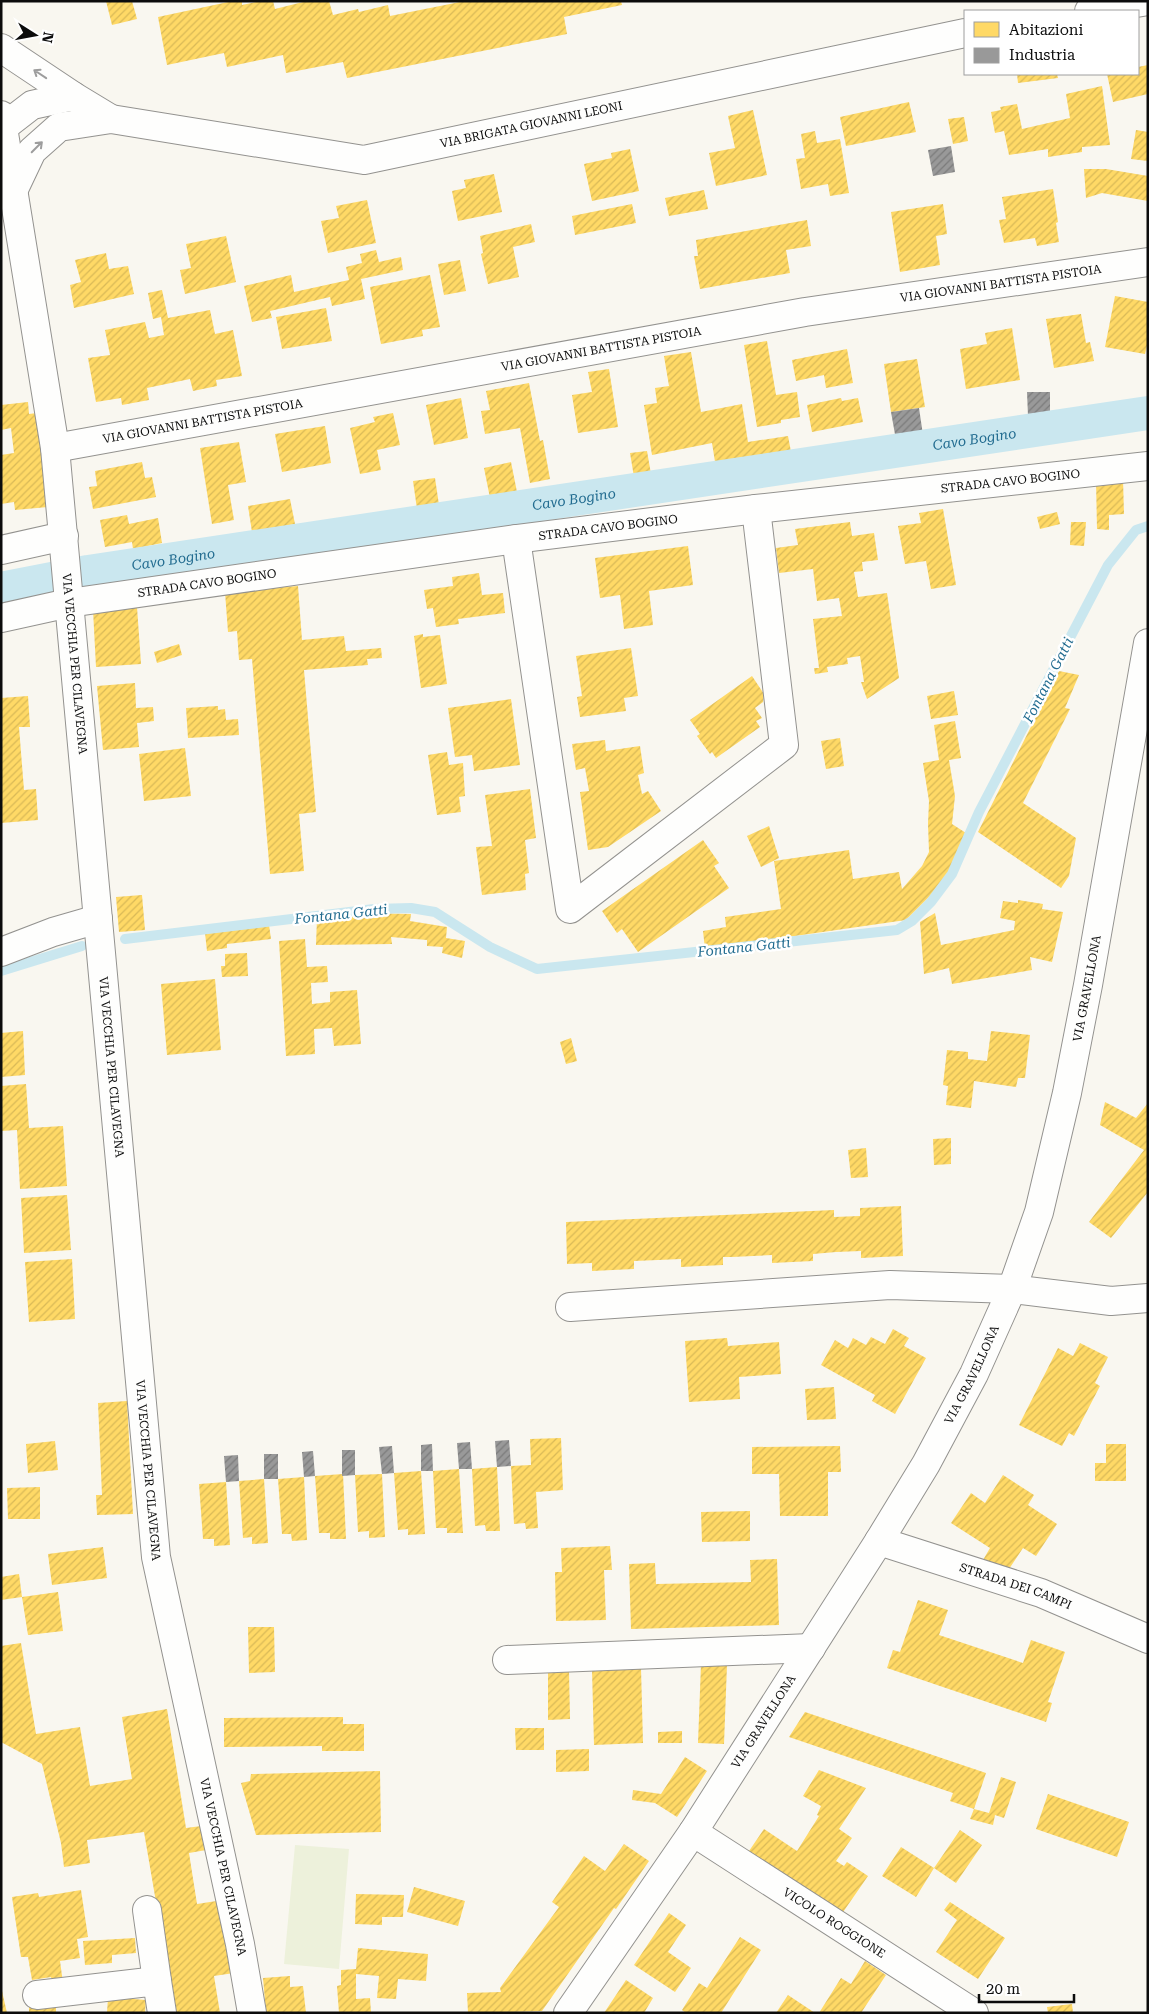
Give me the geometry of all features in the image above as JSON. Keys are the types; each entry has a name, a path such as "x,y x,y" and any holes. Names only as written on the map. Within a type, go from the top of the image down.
{"street":[{"path":"1095,10 1148,1"},
{"name":"VIA BRIGATA GIOVANNI LEONI","path":"111,119 364,160 957,34"},
{"path":"1,48 72,96 111,119"},
{"path":"2,124 32,105 72,96"},
{"path":"14,189 32,150 59,127 111,119"},
{"name":"VIA VECCHIA PER CILAVEGNA","path":"2,124 56,448 156,1557 238,1935 252,2013"},
{"name":"VIA GIOVANNI BATTISTA PISTOIA","path":"56,448 805,312 1148,262"},
{"name":"STRADA CAVO BOGINO","path":"1,618 69,602 516,539 756,509 1148,466"},
{"path":"516,539 570,909 784,745 756,509"},
{"path":"1,550 64,538"},
{"name":"VIA GRAVELLONA","path":"568,2013 692,1832 879,1541 926,1464 974,1374 1012,1289 1039,1212 1067,1093 1088,985 1148,643"},
{"path":"1,952 52,932 98,919"},
{"path":"570,1307 890,1285 1012,1289 1111,1301 1148,1298"},
{"name":"STRADA DEI CAMPI","path":"879,1541 1041,1593 1148,1638"},
{"path":"507,1660 811,1648"},
{"name":"VICOLO ROGGIONE","path":"692,1832 974,2013"},
{"path":"147,1910 162,2013"},
{"path":"37,1995 157,1981"}],"green space":[{"path":"295,1845 349,1849 339,1969 284,1964"}],"building: Abitazioni":[{"path":"106,1 132,1 137,19 112,25"},
{"path":"233,1 242,1 242,5 261,1 273,1 275,9 307,1 329,1 333,15 358,9 359,12 388,5 390,16 465,1 621,1 622,5 564,17 567,34 347,78 343,62 286,73 283,55 227,67 224,53 167,65 158,17"},
{"path":"1148,65 1148,94 1113,102 1107,75 1139,75 1139,67"},
{"path":"1017,75 1057,75 1058,78 1018,83"},
{"path":"1102,86 1110,145 1082,147 1082,152 1048,157 1048,149 1009,155 1004,131 995,133 991,112 1001,110 1000,107 1017,104 1022,129 1070,118 1066,94"},
{"path":"909,102 916,132 846,146 840,117"},
{"path":"753,110 767,175 716,186 709,153 735,148 728,116"},
{"path":"964,117 968,141 953,144 948,119"},
{"path":"1136,130 1148,132 1148,161 1131,159"},
{"path":"815,131 817,143 840,139 849,193 830,196 828,184 801,189 796,159 805,158 801,134"},
{"path":"630,149 639,191 592,201 584,164 612,158 611,153"},
{"path":"1084,169 1106,169 1148,176 1148,201 1102,193 1086,198"},
{"path":"494,174 502,212 458,221 452,191 466,188 464,180"},
{"path":"1053,189 1059,242 1037,246 1035,238 1004,243 999,220 1006,219 1002,197"},
{"path":"704,190 708,209 669,216 665,198"},
{"path":"367,200 376,243 328,253 321,221 339,218 336,206"},
{"path":"632,204 636,223 575,235 572,216"},
{"path":"943,204 947,234 936,236 940,265 900,272 891,212"},
{"path":"807,220 811,246 786,250 790,273 700,289 694,256 698,256 696,240"},
{"path":"531,224 535,242 513,247 519,277 488,284 481,254 483,253 480,236"},
{"path":"226,236 236,282 185,294 180,270 191,268 186,244"},
{"path":"376,250 379,262 401,257 403,270 361,279 365,299 332,306 330,297 270,311 272,318 252,322 244,286 291,275 294,292 349,280 346,267 362,263 360,254"},
{"path":"106,253 109,269 128,266 134,294 74,308 70,285 81,282 75,260"},
{"path":"460,260 466,291 444,295 438,264"},
{"path":"430,275 440,327 422,330 423,336 381,344 370,287"},
{"path":"162,290 168,318 210,310 215,334 233,330 242,376 216,380 217,386 193,391 190,379 147,388 149,400 122,405 121,398 96,402 88,358 110,355 105,330 145,322 149,338 164,335 161,317 153,319 148,293"},
{"path":"1115,296 1148,302 1148,341 1145,354 1105,347"},
{"path":"326,308 332,341 282,349 276,317"},
{"path":"1081,314 1086,343 1090,342 1094,361 1054,368 1046,319"},
{"path":"1012,328 1020,380 966,389 960,349 987,344 985,333"},
{"path":"767,341 776,395 797,392 800,417 781,420 781,423 757,427 744,345"},
{"path":"847,349 853,383 826,388 824,375 796,381 792,360"},
{"path":"691,352 701,412 742,404 748,442 788,436 792,457 716,468 712,443 652,455 644,405 657,403 655,388 669,386 664,356"},
{"path":"917,359 925,407 891,412 884,364"},
{"path":"609,369 618,427 578,433 572,395 592,392 588,372"},
{"path":"529,383 540,441 543,440 550,479 530,483 520,428 485,434 481,411 490,410 486,391"},
{"path":"461,398 468,438 434,445 426,405"},
{"path":"841,398 842,401 858,398 863,422 812,432 807,405"},
{"path":"28,402 29,414 37,413 48,507 15,510 14,502 1,504 1,455 14,453 11,428 1,430 1,405"},
{"path":"393,413 400,445 377,450 381,470 360,474 350,428 375,422 373,417"},
{"path":"325,426 331,463 282,472 275,434"},
{"path":"239,442 246,482 228,485 234,520 212,524 200,448"},
{"path":"647,451 651,474 634,477 630,453"},
{"path":"142,462 145,478 152,477 156,497 93,509 89,487 97,486 95,471"},
{"path":"511,462 517,492 490,498 484,468"},
{"path":"435,478 439,505 417,509 413,481"},
{"path":"1123,479 1124,514 1109,515 1109,530 1097,529 1096,480"},
{"path":"290,499 295,524 252,532 248,506"},
{"path":"943,509 956,585 931,589 926,561 905,564 898,526 921,523 919,513"},
{"path":"1057,512 1060,524 1040,529 1037,517"},
{"path":"127,515 129,524 158,518 162,543 133,549 132,542 105,547 100,520"},
{"path":"850,522 852,536 874,533 878,560 862,562 863,571 854,572 858,597 887,593 899,678 867,699 861,682 864,682 860,656 847,658 848,664 827,667 828,672 815,674 814,668 819,668 813,619 842,616 839,598 817,601 813,569 779,573 776,548 798,545 795,529"},
{"path":"1071,522 1086,522 1084,546 1070,545"},
{"path":"688,546 693,585 649,591 653,625 624,629 620,595 600,598 595,558"},
{"path":"479,573 482,595 503,593 505,613 458,619 459,624 436,627 433,608 427,609 424,590 453,586 452,577"},
{"path":"298,586 302,640 344,636 346,651 381,648 382,658 367,659 368,665 304,670 316,812 299,814 304,871 270,874 252,659 239,660 237,631 228,632 225,592"},
{"path":"137,607 141,664 96,667 93,610"},
{"path":"423,634 423,637 440,635 447,684 421,688 414,636"},
{"path":"179,644 182,655 157,663 154,652"},
{"path":"631,648 638,696 624,698 626,711 580,717 577,697 582,696 576,656"},
{"path":"1059,671 1079,675 1065,708 1070,709 1023,803 1076,838 1069,876 1061,888 978,832"},
{"path":"752,676 764,694 763,702 755,708 762,718 756,721 760,727 716,758 712,752 710,754 697,736 700,734 690,720"},
{"path":"135,683 136,708 153,707 154,721 137,723 139,747 103,750 97,686"},
{"path":"954,691 958,715 931,719 927,696"},
{"path":"28,696 30,727 19,727 24,790 36,789 38,820 1,823 1,698"},
{"path":"511,699 520,765 474,771 472,755 455,757 448,708"},
{"path":"218,706 218,710 225,709 226,720 238,719 239,735 188,738 186,708"},
{"path":"955,721 961,758 949,760 955,796 952,824 966,833 948,874 934,892 906,920 705,949 703,931 726,927 725,917 781,909 774,861 849,850 853,879 899,872 902,889 922,866 929,852 929,801 923,763 939,760 934,725"},
{"path":"840,738 844,766 826,769 821,741"},
{"path":"605,740 606,751 640,746 644,773 638,775 642,794 648,791 661,811 608,847 588,850 580,792 589,791 585,768 576,770 572,744"},
{"path":"185,748 191,796 144,801 139,754"},
{"path":"447,752 449,765 463,763 465,796 459,797 461,812 437,815 428,755"},
{"path":"530,789 536,838 525,840 529,873 525,874 526,890 482,895 476,847 492,846 485,795"},
{"path":"769,826 779,858 761,867 747,836"},
{"path":"703,840 719,863 714,866 729,888 638,952 622,929 617,933 602,911"},
{"path":"142,895 145,930 119,932 116,897"},
{"path":"1018,900 1043,904 1042,909 1063,912 1052,962 1030,957 1032,970 952,984 949,968 924,974 920,922 935,913 941,945 1014,930 1015,921 1000,918 1003,901 1018,903"},
{"path":"368,913 411,914 410,921 447,927 446,938 465,941 462,958 442,953 443,947 427,946 427,940 391,937 392,944 316,945 317,918"},
{"path":"269,925 271,939 227,944 227,948 207,951 205,933"},
{"path":"305,939 307,967 327,966 328,982 311,983 312,1004 330,1002 330,992 357,990 361,1044 334,1046 332,1028 314,1029 315,1054 286,1056 279,941"},
{"path":"247,953 248,976 222,977 221,966 225,966 225,954"},
{"path":"215,979 221,1050 167,1055 161,984"},
{"path":"23,1031 25,1075 1,1077 1,1033"},
{"path":"991,1031 1030,1035 1025,1078 1018,1078 1016,1087 974,1081 971,1108 946,1105 948,1086 943,1085 947,1050 968,1052 968,1059 987,1061"},
{"path":"571,1038 577,1061 566,1064 560,1042"},
{"path":"26,1084 29,1128 63,1126 67,1186 20,1189 17,1130 1,1131 1,1086"},
{"path":"1105,1102 1136,1118 1148,1103 1148,1192 1111,1238 1089,1222 1144,1150 1100,1125"},
{"path":"951,1138 951,1164 934,1165 933,1139"},
{"path":"866,1148 868,1177 851,1178 848,1150"},
{"path":"67,1195 71,1250 24,1253 21,1198"},
{"path":"901,1206 903,1256 861,1258 861,1251 836,1252 813,1254 813,1261 772,1263 772,1255 723,1257 723,1265 681,1267 681,1259 634,1261 634,1269 592,1271 592,1263 567,1264 566,1222 834,1210 834,1217 860,1216 860,1208"},
{"path":"72,1259 75,1319 29,1322 25,1262"},
{"path":"893,1329 909,1338 904,1346 926,1358 895,1414 872,1401 875,1395 821,1365 835,1340 848,1348 853,1338 866,1345 871,1337 885,1344"},
{"path":"727,1338 728,1346 779,1342 781,1374 739,1377 740,1399 689,1402 685,1341"},
{"path":"1080,1343 1108,1357 1095,1383 1100,1386 1074,1436 1069,1433 1062,1446 1019,1425 1058,1348 1073,1356"},
{"path":"834,1387 836,1419 807,1420 805,1389"},
{"path":"127,1401 133,1514 97,1515 96,1495 102,1495 98,1403"},
{"path":"561,1438 563,1490 536,1492 538,1528 526,1529 525,1523 514,1524 511,1466 531,1465 530,1439"},
{"path":"55,1441 58,1470 28,1473 26,1444"},
{"path":"1106,1444 1126,1444 1126,1481 1095,1481 1095,1463 1106,1463"},
{"path":"840,1446 841,1472 828,1472 828,1516 780,1516 779,1474 752,1474 752,1447"},
{"path":"497,1467 500,1531 486,1531 485,1525 475,1526 472,1469"},
{"path":"459,1469 463,1533 447,1533 447,1528 436,1528 433,1471"},
{"path":"421,1471 425,1534 408,1535 408,1529 398,1530 394,1473"},
{"path":"343,1474 346,1539 330,1539 330,1533 319,1533 315,1476"},
{"path":"382,1474 385,1537 369,1538 369,1531 358,1532 355,1475"},
{"path":"1003,1475 1034,1495 1028,1505 1057,1524 1036,1556 1023,1548 1009,1569 983,1560 990,1548 951,1523 971,1493 985,1503"},
{"path":"304,1477 307,1540 292,1541 291,1534 282,1534 278,1479"},
{"path":"264,1479 268,1543 252,1544 252,1537 243,1538 239,1481"},
{"path":"226,1482 230,1545 214,1546 214,1539 203,1539 199,1484"},
{"path":"40,1487 40,1519 8,1519 7,1488"},
{"path":"750,1511 750,1541 702,1542 701,1512"},
{"path":"610,1546 612,1570 604,1570 606,1620 556,1621 555,1572 562,1572 561,1548"},
{"path":"103,1547 107,1578 52,1585 48,1554"},
{"path":"777,1559 779,1625 631,1629 629,1564 655,1563 656,1584 751,1582 750,1560"},
{"path":"19,1574 22,1597 1,1600 1,1577"},
{"path":"58,1592 63,1631 28,1635 22,1597"},
{"path":"918,1600 948,1610 939,1635 1023,1663 1031,1640 1065,1652 1048,1702 1052,1703 1046,1722 887,1668 893,1650 900,1652"},
{"path":"248,1627 274,1627 275,1672 249,1673"},
{"path":"21,1643 36,1734 80,1727 90,1786 132,1779 122,1717 167,1709 186,1828 209,1825 212,1849 189,1853 197,1904 223,1900 234,1973 214,1976 220,2013 175,2013 144,1832 87,1840 90,1863 64,1867 61,1843 42,1764 1,1742 1,1646"},
{"path":"701,1664 727,1665 724,1744 698,1743"},
{"path":"641,1668 643,1743 594,1745 592,1670"},
{"path":"569,1670 570,1719 548,1720 548,1671"},
{"path":"805,1712 986,1773 974,1809 950,1801 953,1793 789,1737"},
{"path":"343,1717 343,1724 364,1724 364,1751 322,1751 322,1746 224,1747 224,1718"},
{"path":"515,1728 544,1728 544,1750 516,1750"},
{"path":"682,1731 682,1743 658,1743 658,1732"},
{"path":"589,1749 589,1771 556,1772 556,1750"},
{"path":"685,1757 707,1771 677,1817 655,1803 632,1800 633,1790 661,1794"},
{"path":"819,1770 866,1788 839,1829 852,1838 836,1861 844,1866 847,1862 868,1876 841,1915 749,1851 764,1829 797,1851 819,1816 817,1815 821,1806 803,1796"},
{"path":"380,1771 381,1832 256,1835 241,1783 250,1781 251,1774"},
{"path":"1001,1777 1016,1782 1004,1818 995,1815 993,1825 970,1819 974,1809 989,1813"},
{"path":"1048,1794 1129,1822 1117,1857 1036,1829"},
{"path":"960,1830 982,1845 956,1883 934,1868"},
{"path":"624,1844 649,1861 542,2011 468,2013 467,1993 501,1992 500,1988 559,1907 552,1902 584,1856 605,1871"},
{"path":"901,1847 934,1868 916,1897 882,1876"},
{"path":"414,1887 465,1901 458,1926 407,1912"},
{"path":"81,1890 88,1937 77,1939 80,1958 60,1961 63,1983 53,1985 51,1977 32,1980 28,1957 21,1957 12,1897 38,1893 39,1897"},
{"path":"356,1894 404,1895 403,1917 382,1917 382,1925 355,1924"},
{"path":"950,1902 1005,1938 978,1979 936,1952 957,1920 944,1910"},
{"path":"669,1913 686,1925 668,1952 691,1968 675,1992 634,1965"},
{"path":"740,1937 761,1950 721,2013 686,2013 682,2010 699,1983 707,1988"},
{"path":"135,1938 136,1953 112,1955 112,1963 85,1965 83,1941"},
{"path":"358,1948 428,1954 426,1981 398,1979 396,1999 377,1998 379,1976 356,1974 356,1999 370,1998 371,2013 339,2013 337,1986 341,1985 341,1970 356,1969"},
{"path":"865,1961 886,1975 861,2013 819,2013 841,1978 851,1984"},
{"path":"290,1976 290,1987 303,1986 306,2013 266,2013 263,1978"},
{"path":"626,1980 653,1998 644,2013 604,2013"},
{"path":"2,1991 7,2013 1,2013"},
{"path":"788,1995 815,2013 776,2013"},
{"path":"108,1997 146,2000 145,2013 107,2013"},
{"path":"29,2004 56,2004 56,2013 29,2013"},
{"path":"1072,2004 1073,2013 1048,2013 1047,2007"}],"building: Industria":[{"path":"951,146 955,172 933,176 928,150"},
{"path":"1027,392 1050,392 1050,416 1028,416"},
{"path":"919,408 923,435 896,440 891,412"},
{"path":"509,1440 511,1466 497,1467 495,1441"},
{"path":"470,1442 472,1469 459,1469 457,1443"},
{"path":"432,1444 433,1471 421,1471 421,1445"},
{"path":"392,1446 394,1473 382,1474 379,1447"},
{"path":"342,1450 355,1450 355,1475 342,1476"},
{"path":"313,1451 315,1476 304,1477 302,1452"},
{"path":"264,1454 278,1454 278,1479 264,1479"},
{"path":"238,1455 239,1481 226,1482 224,1456"}],"waterway":[{"name":"Cavo Bogino","path":"1,589 88,572 1148,413"},
{"name":"Fontana Gatti","path":"125,939 374,909 411,908 435,912 490,947 537,969 897,930 912,921 931,902 952,874 979,812 1108,565 1136,530 1148,526"},
{"name":"Fontana Gatti","path":"1,971 82,946"}]}
